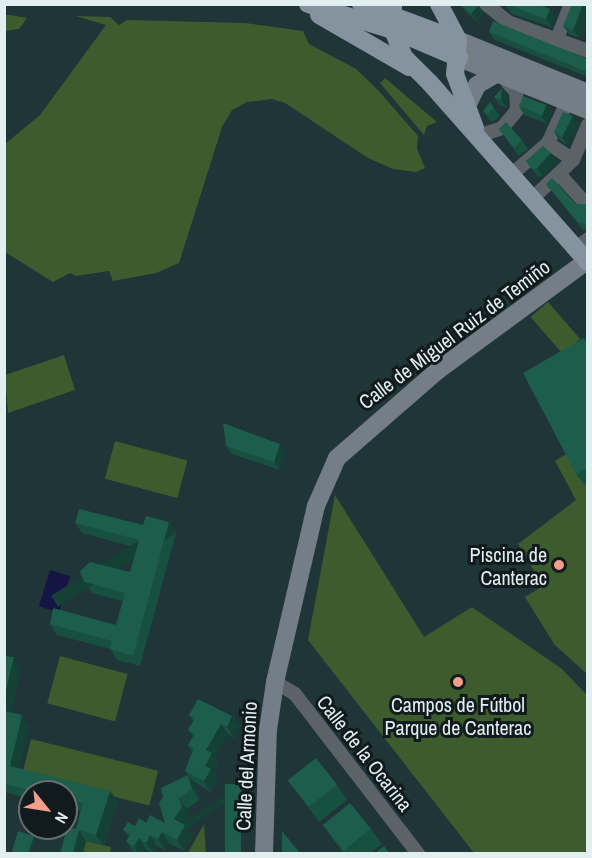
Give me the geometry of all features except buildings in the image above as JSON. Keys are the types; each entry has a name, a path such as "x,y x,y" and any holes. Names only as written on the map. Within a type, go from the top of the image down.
{"main road":[{"path":"307,4 392,16"},
{"path":"307,4 324,20 414,70 430,82 483,136"},
{"path":"439,4 458,58 466,108 511,175 584,252"},
{"path":"362,5 392,16 458,58"},
{"path":"392,16 404,57 414,70"},
{"path":"430,82 443,83 458,58"}],"street":[{"path":"486,4 556,41 588,51"},
{"path":"556,41 572,4"},
{"path":"458,58 588,110"},
{"path":"458,58 588,93"},
{"path":"466,108 477,85 504,76"},
{"path":"483,136 502,128 517,110 516,92 504,76"},
{"path":"511,175 548,143 567,102"},
{"path":"532,199 573,160 584,143 588,125"},
{"path":"548,143 573,160"},
{"path":"559,174 588,206"},
{"name":"Calle de Miguel Ruiz de Temiño","path":"275,682 316,506 337,458 437,370 584,252"},
{"name":"Calle del Armonio","path":"264,854 268,730 275,682"},
{"name":"Calle de la Ocarina","path":"275,682 294,694 418,854"}],"green space":[{"path":"5,15 27,18 19,29 5,31"},
{"path":"76,16 110,17 119,25 127,20 245,23 303,31 309,44 356,69 378,90 418,136 417,149 425,168 416,172 393,169 368,158 285,103 272,99 247,102 232,110 222,127 179,263 156,273 113,281 109,271 76,276 70,273 53,282 5,252 5,144 40,115 106,25"},
{"path":"385,78 437,122 427,126 424,135 380,83"},
{"path":"548,302 580,339 563,354 531,317"},
{"path":"64,355 75,390 8,413 5,375"},
{"path":"115,441 187,460 177,498 105,479"},
{"name":"Piscina de Canterac","path":"587,441 587,674 554,644 525,597 543,586 518,544 576,500 555,461"},
{"name":"Campos de Fútbol Parque de Canterac","path":"335,495 424,637 472,607 562,669 587,695 587,853 474,853 308,640"},
{"path":"60,656 128,674 115,721 47,703"},
{"path":"31,739 158,771 149,806 78,788 78,780 47,780 22,774"},
{"path":"204,824 206,853 188,853"},
{"path":"86,841 111,847 110,853 83,854"}],"shaded area":[{"path":"50,570 70,576 59,612 39,606"}],"place":[{"name":"Piscina de Canterac","path":"559,565"},
{"name":"Campos de Fútbol Parque de Canterac","path":"458,682"}]}
